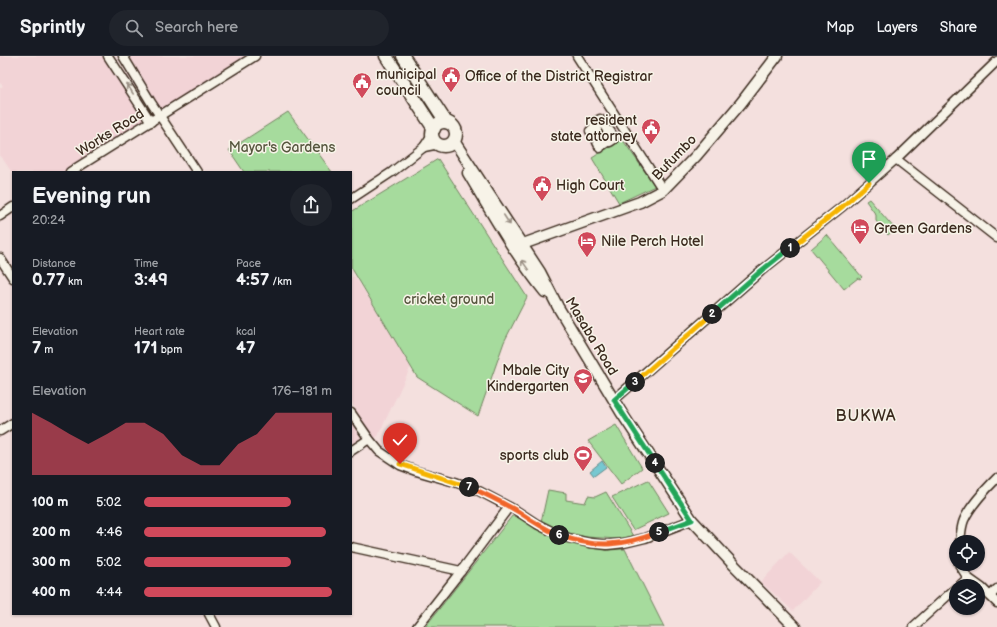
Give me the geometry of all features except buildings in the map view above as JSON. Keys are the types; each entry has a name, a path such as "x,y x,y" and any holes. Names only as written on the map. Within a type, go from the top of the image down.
{"main road":[{"path":"386,56 433,131"},
{"path":"403,56 446,122"},
{"path":"441,122 446,122 452,124 456,135 447,144 436,142 433,138 433,131 436,125 441,122"}],"street":[{"path":"108,56 151,122"},
{"path":"123,56 152,104 162,115 196,171"},
{"name":"Works Road","path":"74,171 256,56"},
{"path":"577,56 663,190"},
{"name":"Bufumbo","path":"518,247 640,202 663,190 696,156 741,103 777,56"},
{"path":"614,400 761,271 843,206 896,159 997,61"},
{"path":"600,119 608,132 610,131 612,134 608,136 609,138 611,136 613,140 604,144 600,148 597,142 600,140 598,136 594,138 590,131 594,128 594,130 597,129 593,123 600,119"},
{"path":"352,199 392,172 424,147 433,131"},
{"path":"424,147 447,144 518,247"},
{"path":"896,159 997,238"},
{"path":"0,216 12,208"},
{"name":"Masaba Road","path":"518,247 534,278 558,307 621,412 692,520 795,627"},
{"path":"0,258 12,276"},
{"path":"352,414 379,451 400,464 477,490 537,524 568,538 607,545 624,543 646,538 692,520"},
{"path":"0,431 12,424"},
{"path":"352,450 369,439"},
{"path":"961,535 964,521 968,514 983,493 997,478"},
{"path":"417,627 509,507"},
{"path":"352,547 461,571"},
{"path":"963,571 968,578 982,588 997,603"},
{"path":"990,596 997,589"},
{"path":"913,627 949,594"},
{"path":"210,615 216,627"}],"shaded area":[{"path":"0,56 103,56 147,123 68,171 12,171 12,173 0,155 0,88 3,86 0,83"},
{"path":"122,56 255,56 160,116"},
{"path":"354,276 413,362 378,436 374,439 352,403 352,277"},
{"path":"352,424 361,438 352,443"},
{"path":"789,552 820,582 793,611 761,582"}],"green space":[{"name":"Mayor's Gardens","path":"288,112 331,171 243,171 229,150"},
{"path":"622,139 655,186 619,203 592,158"},
{"name":"cricket ground","path":"438,159 527,297 504,342 478,416 417,377 352,269 352,211"},
{"path":"869,199 895,229 888,235 876,221 876,215 866,201"},
{"path":"827,235 862,277 860,279 858,278 844,289 811,249"},
{"path":"616,425 642,468 621,484 588,441"},
{"path":"648,480 669,513 633,530 612,497"},
{"path":"548,490 566,493 566,500 585,503 588,496 595,497 606,492 633,536 619,539 586,537 565,532 541,522"},
{"path":"512,516 517,517 549,535 579,545 607,550 625,549 664,627 425,627"}],"water":[{"path":"602,461 606,467 594,476 590,471"}],"place":[{"name":"Office of the District Registrar","path":"451,93"},
{"name":"municipal council","path":"362,99"},
{"name":"resident state attorney","path":"651,145"},
{"name":"High Court","path":"542,202"},
{"name":"Green Gardens","path":"860,245"},
{"name":"Nile Perch Hotel","path":"587,258"},
{"name":"Mbale City Kindergarten","path":"583,395"},
{"name":"sports club","path":"583,472"}],"district":[{"name":"BUKWA","path":"866,415"}],"route":[{"path":"400,464 477,490 551,531 568,538 590,543 607,545 624,543 646,538 692,520 614,400 761,271 843,206 869,183"}]}
